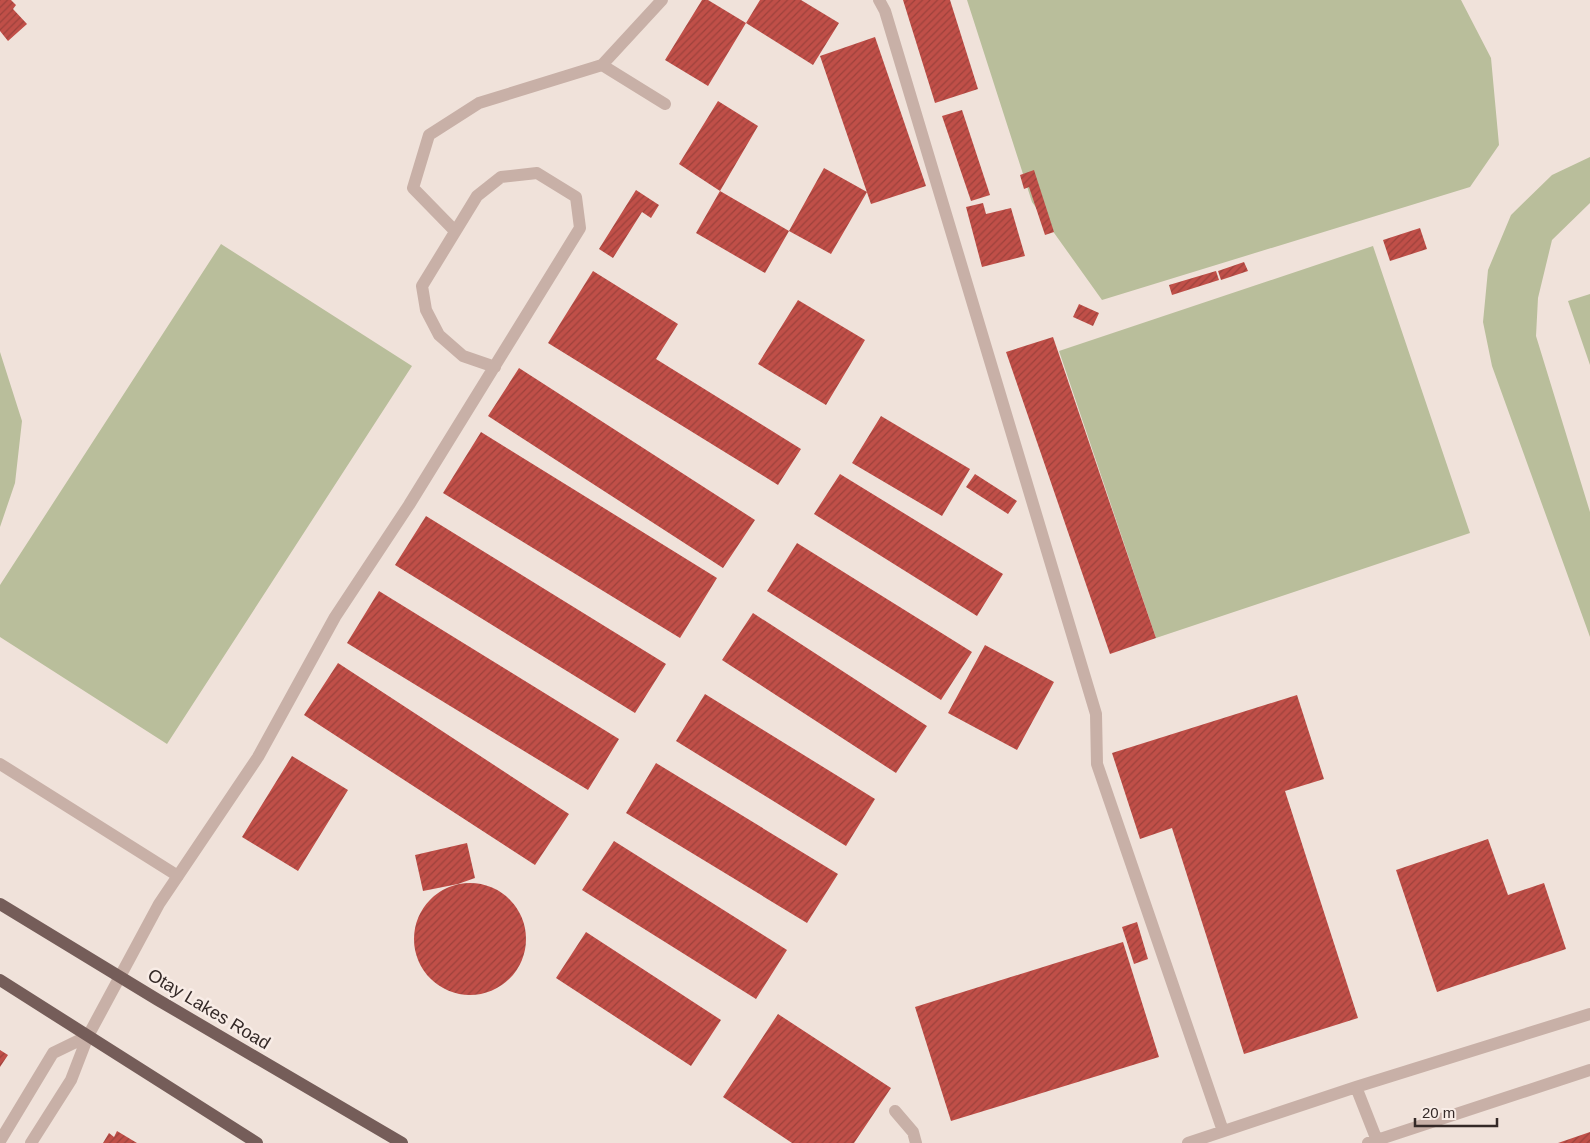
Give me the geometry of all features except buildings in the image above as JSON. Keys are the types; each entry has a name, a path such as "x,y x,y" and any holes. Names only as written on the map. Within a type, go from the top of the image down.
{"main road":[{"name":"Otay Lakes Road","path":"0,904 119,977 402,1143"},
{"path":"0,980 257,1143"}],"lane":[{"path":"456,231 413,188 429,135 479,103 602,65 662,0"},
{"path":"879,0 885,11 1096,714 1097,764 1223,1131"},
{"path":"602,65 665,104"},
{"path":"31,1143 71,1080 88,1036 159,904 258,757 334,617 410,505 580,228 576,197 537,173 501,177 477,196 422,286 426,310 439,335 463,356 494,367"},
{"path":"0,764 178,876"},
{"path":"1188,1143 1356,1087 1590,1014"},
{"path":"0,1141 53,1053 88,1036"},
{"path":"1356,1087 1375,1142 1590,1070"},
{"path":"895,1111 913,1132 916,1143"}],"green space":[{"path":"967,0 1461,0 1491,58 1499,145 1470,187 1102,300 1032,202"},
{"path":"1590,157 1590,203 1552,240 1538,298 1536,336 1590,512 1590,637 1492,366 1483,322 1488,270 1511,215 1552,175"},
{"path":"221,244 412,366 167,744 0,637 0,585"},
{"path":"1373,246 1470,533 1156,638 1059,351"},
{"path":"1590,294 1590,365 1568,301"},
{"path":"0,352 22,421 15,483 0,527"}]}
